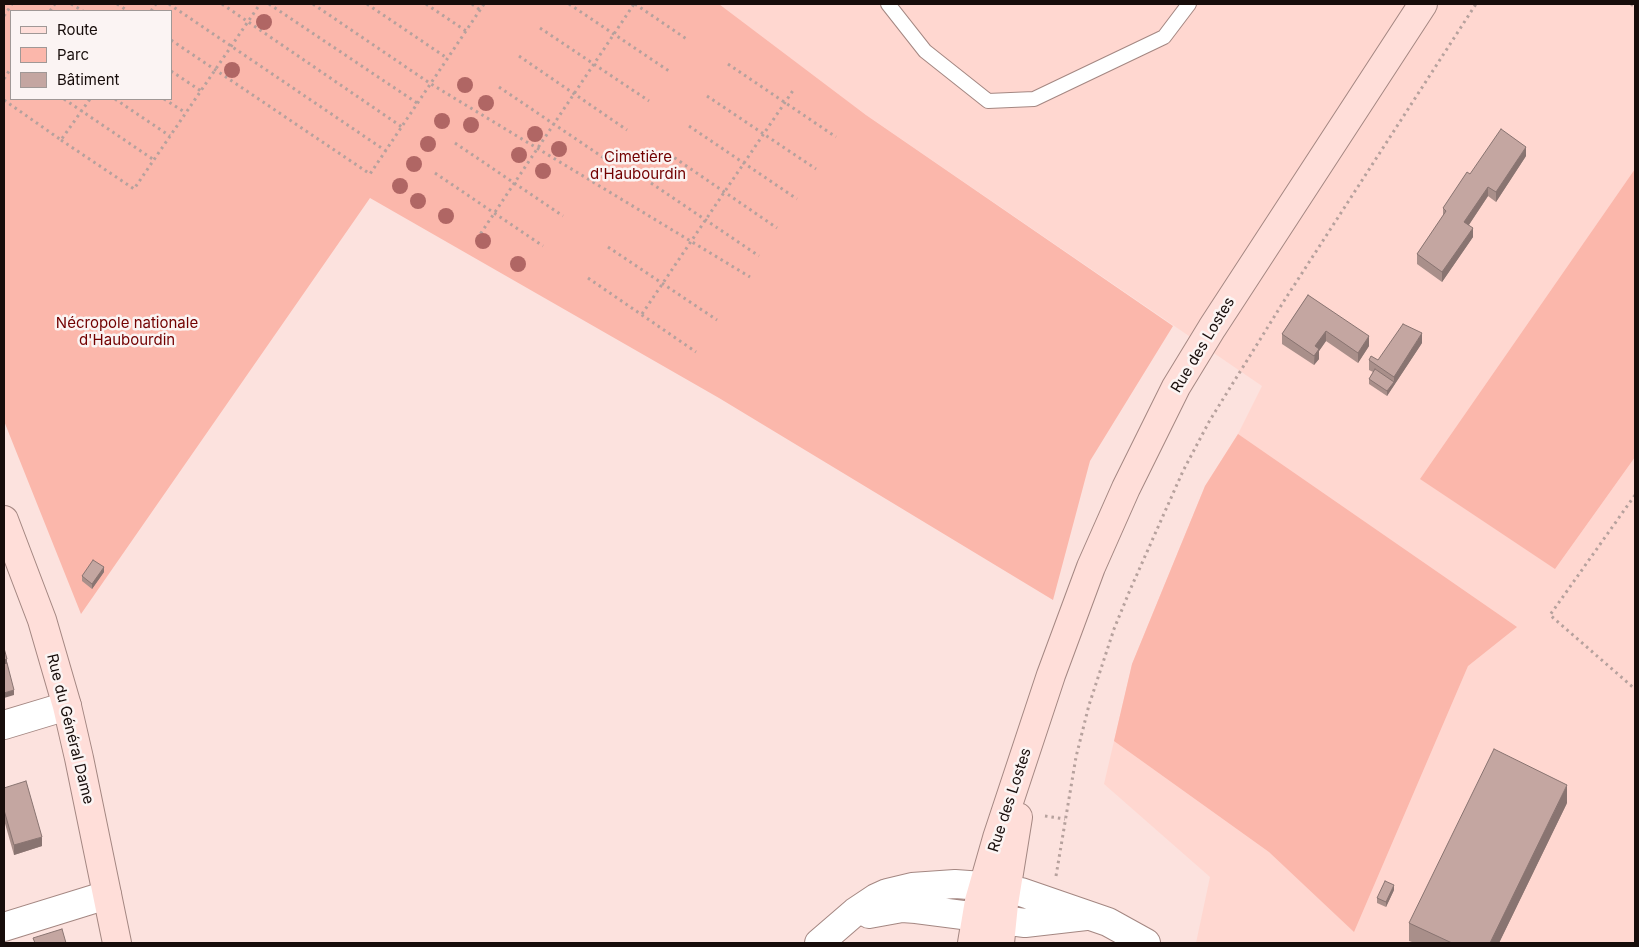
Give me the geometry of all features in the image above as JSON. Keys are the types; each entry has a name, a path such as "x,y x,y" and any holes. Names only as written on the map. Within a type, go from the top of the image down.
{"main road":[{"name":"Rue des Lostes","path":"988,931 1014,783 1058,654 1094,558 1126,488 1176,388 1226,305 1423,4"},
{"name":"Rue du Général Dame","path":"4,520 42,620 67,706 117,943"}],"street":[{"path":"4,725 67,706"},
{"path":"819,943 864,904 887,893 912,887 939,884 995,887 1021,892 1108,922 1146,943"},
{"path":"4,927 107,895"},
{"path":"840,926 868,914 902,908 934,910 988,931 1089,916"}],"lane":[{"path":"888,4 925,51 988,101 1034,99 1164,37 1189,4"}],"path":[{"path":"4,16 12,4"},
{"path":"169,4 386,151"},
{"path":"222,4 402,127"},
{"path":"4,100 134,189 260,4"},
{"path":"269,4 417,103"},
{"path":"313,4 430,84 750,277"},
{"path":"367,4 448,58"},
{"path":"426,4 466,31"},
{"path":"472,4 480,10"},
{"path":"172,41 370,174 484,4"},
{"path":"569,4 669,71"},
{"path":"477,239 634,4 688,40"},
{"path":"1052,903 1076,757 1089,705 1124,606 1183,471 1210,420 1284,301 1476,4"},
{"path":"1632,4 1635,7"},
{"path":"540,28 649,101"},
{"path":"519,56 627,130"},
{"path":"728,64 836,137"},
{"path":"172,72 201,91"},
{"path":"498,87 607,160"},
{"path":"642,314 794,89"},
{"path":"708,96 816,169"},
{"path":"66,100 154,160"},
{"path":"61,140 89,100"},
{"path":"116,100 170,136"},
{"path":"166,100 186,113"},
{"path":"689,126 797,199"},
{"path":"455,143 564,216"},
{"path":"669,154 777,228"},
{"path":"435,173 543,246"},
{"path":"651,183 759,256"},
{"path":"608,247 717,320"},
{"path":"588,278 696,352"},
{"path":"1635,495 1550,615 1635,688"}],"shaded area":[{"path":"719,4 1635,4 1635,943 1196,943 1210,877 1104,784 1132,664 1205,486 1238,434 1262,386 866,115"}],"green space":[{"path":"4,4 719,4 866,115 1173,326 1090,461 1053,600 719,398 370,198 81,614 4,421"},
{"path":"1635,169 1635,457 1555,569 1420,479"},
{"path":"1238,434 1517,627 1468,666 1354,932 1269,852 1114,741 1132,664 1205,486"}],"building":[{"path":"1501,129 1526,147 1496,192 1488,187 1464,222 1473,228 1442,272 1417,254 1446,211 1443,208 1467,172 1470,174"},
{"path":"1308,295 1369,336 1358,353 1326,331 1315,346 1319,349 1314,356 1282,334"},
{"path":"1403,324 1422,333 1394,377 1369,360 1371,356 1378,360"},
{"path":"1375,369 1394,382 1387,391 1369,379"},
{"path":"93,560 104,567 92,584 82,576"},
{"path":"4,648 7,659 4,660"},
{"path":"7,663 14,690 4,693 4,664"},
{"path":"1494,749 1567,785 1490,943 1452,943 1409,923"},
{"path":"26,781 42,837 14,845 4,810 4,788"},
{"path":"1385,881 1394,885 1386,902 1377,898"},
{"path":"62,929 66,943 35,943 33,938"}],"park label":[{"name":"Cimetière d'Haubourdin","path":"638,166"},
{"name":"Nécropole nationale d'Haubourdin","path":"127,332"}]}
